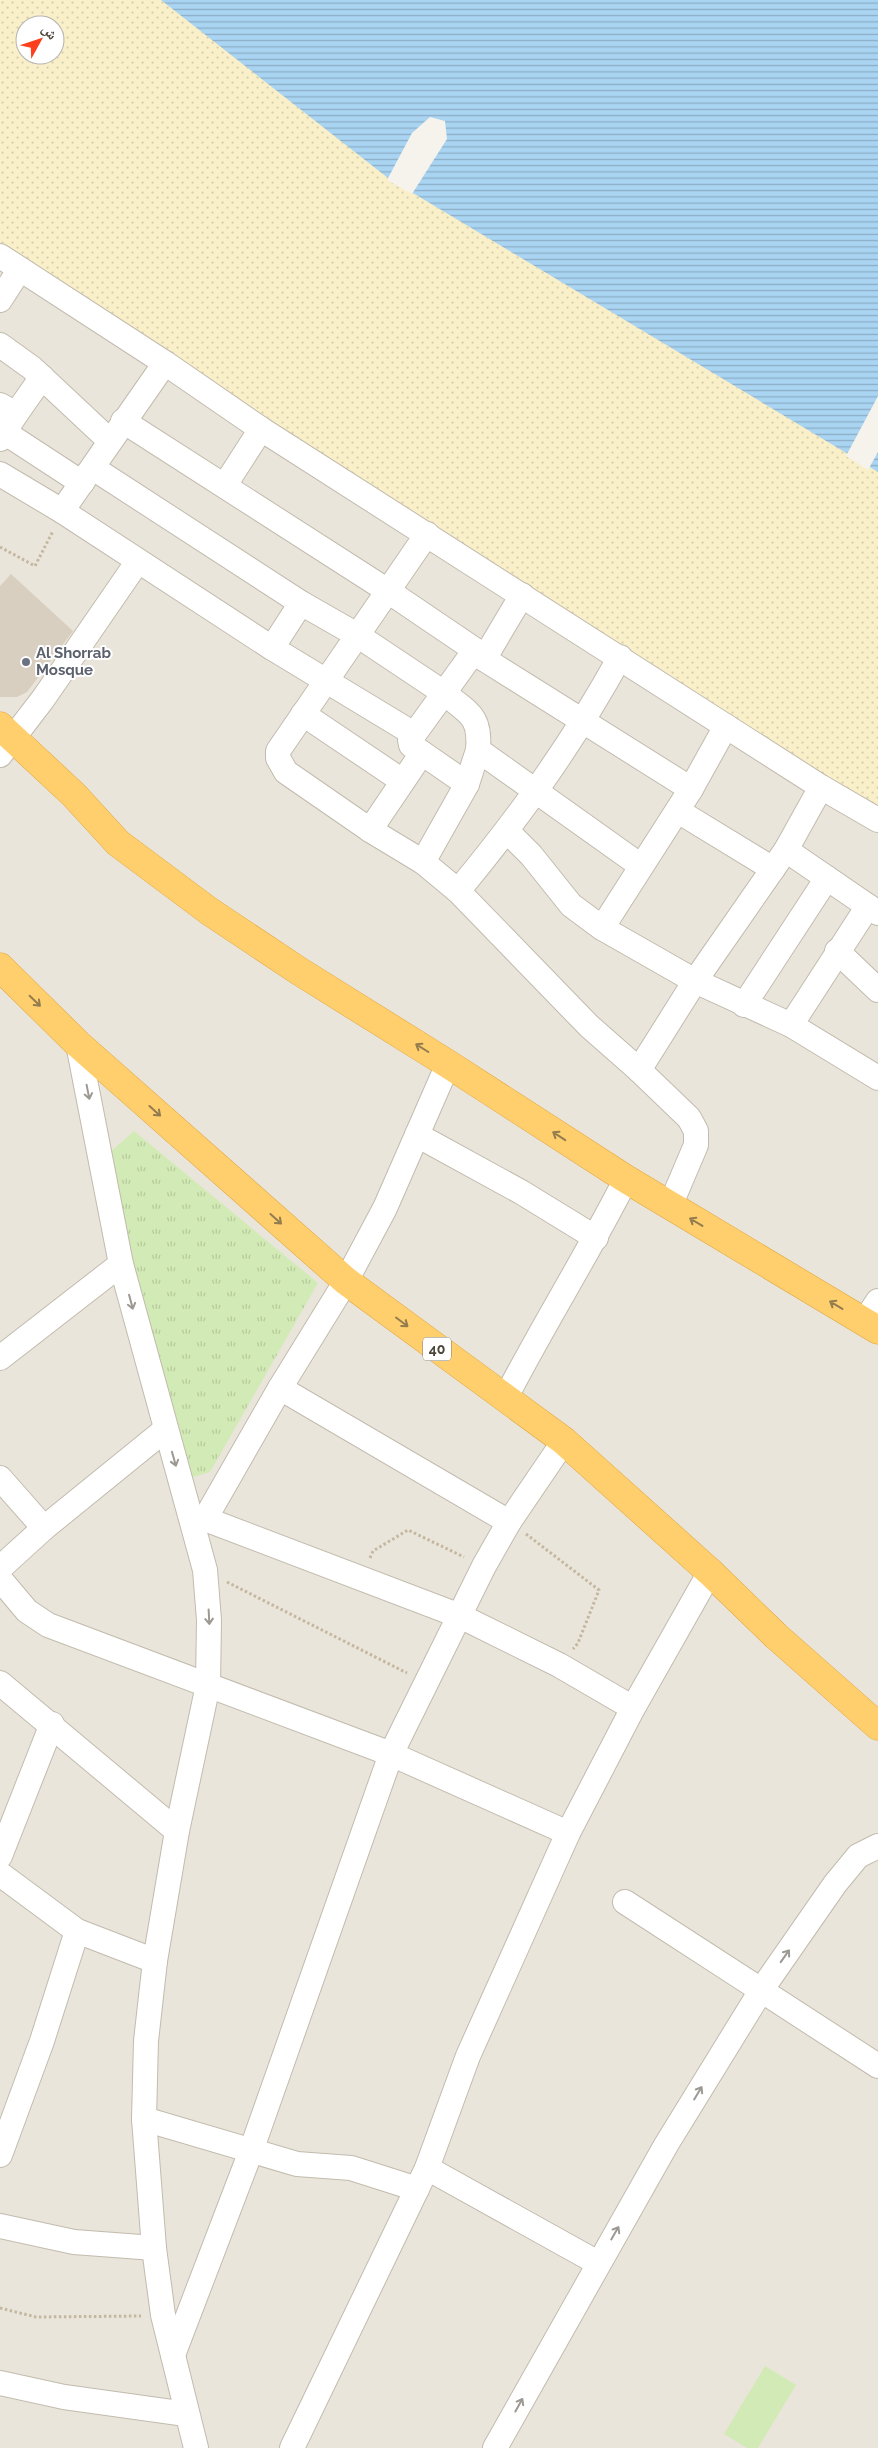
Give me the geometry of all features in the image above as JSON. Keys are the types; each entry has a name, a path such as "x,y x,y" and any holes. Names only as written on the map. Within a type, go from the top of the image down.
{"highway":[{"path":"4,740 74,795 125,849 209,911 670,1206 873,1318"},
{"name":"40","path":"0,967 78,1044 346,1281 564,1441 710,1572 776,1636 878,1726"}],"street":[{"path":"0,256 165,363 261,429 821,787 878,820"},
{"path":"0,300 20,269"},
{"path":"0,345 42,376 110,441"},
{"path":"62,512 123,421 165,363"},
{"path":"42,376 5,422 88,475 301,604 357,635 444,693 477,722 480,731 478,750 467,784 423,862"},
{"path":"123,421 388,591 479,654 691,789"},
{"path":"225,485 261,429"},
{"path":"0,474 272,648 328,680 418,743 467,784"},
{"path":"427,534 278,751 280,766 370,830 423,862 458,891 569,1006 689,1118 696,1131 696,1145 693,1156 670,1206"},
{"path":"4,740 44,699 138,561"},
{"path":"370,830 401,780 444,693 479,654 522,595"},
{"path":"272,648 301,604"},
{"path":"458,891 536,792 584,721 620,657"},
{"path":"303,714 401,780"},
{"path":"602,928 678,811 726,726"},
{"path":"478,750 641,866"},
{"path":"639,1070 695,981 779,860 821,787"},
{"path":"678,811 779,860 827,878 873,910 837,951 791,1025"},
{"path":"507,831 530,855 565,899 602,928 695,981 791,1025 878,1078"},
{"path":"744,1005 827,878"},
{"path":"837,951 878,990"},
{"path":"78,1044 121,1264 166,1430 198,1518 205,1570 209,1620 208,1685 177,1831 155,1961 146,2042 144,2119 154,2248 163,2315 186,2414 196,2448"},
{"path":"198,1518 346,1281 385,1208 448,1064"},
{"path":"417,1135 520,1192 596,1238"},
{"path":"505,1399 533,1346 596,1238 626,1179"},
{"path":"1,1354 121,1264"},
{"path":"280,1388 509,1522"},
{"path":"0,1568 44,1528 166,1430"},
{"path":"173,2355 251,2151 391,1754 484,1566 509,1522 564,1441"},
{"path":"0,1478 44,1528"},
{"path":"198,1518 364,1578 460,1616 559,1665 633,1708"},
{"path":"292,2448 422,2179 468,2056 568,1832 633,1708 710,1572"},
{"path":"0,1578 27,1610 48,1625 391,1754 568,1832"},
{"path":"0,1682 177,1831"},
{"path":"0,1856 52,1724"},
{"path":"495,2448 598,2263 666,2146 762,1989 835,1884 858,1856 878,1846"},
{"path":"0,1874 76,1931 155,1961"},
{"path":"625,1902 762,1989 878,2066"},
{"path":"0,2155 42,2041 76,1931"},
{"path":"144,2119 304,2165 351,2168 422,2179 598,2263"},
{"path":"0,2226 74,2242 154,2248"},
{"path":"0,2383 64,2397 186,2414"}],"path":[{"path":"0,547 35,566 62,512"},
{"path":"509,1522 599,1590 578,1643 559,1665"},
{"path":"364,1578 373,1551 408,1530 484,1566"},
{"path":"205,1570 301,1621 425,1682"},
{"path":"0,2308 36,2317 163,2315"}],"shaded area":[{"path":"0,244 878,773 878,2448 0,2448"}],"sand":[{"path":"0,0 487,0 878,281 878,826 0,270"}],"green space":[{"path":"134,1131 318,1283 210,1472 186,1479 100,1161"},
{"path":"765,2366 796,2385 758,2448 747,2448 724,2434"}],"water":[{"path":"161,0 878,0 878,472 388,178"}],"pier":[{"path":"430,117 445,121 447,139 412,194 387,180 412,133"},
{"path":"878,396 878,452 868,470 846,456"}],"building":[{"name":"Al Shorrab Mosque","path":"11,574 73,631 27,692 17,697 0,697 0,586"}],"place":[{"name":"Al Shorrab Mosque","path":"26,662"}]}
